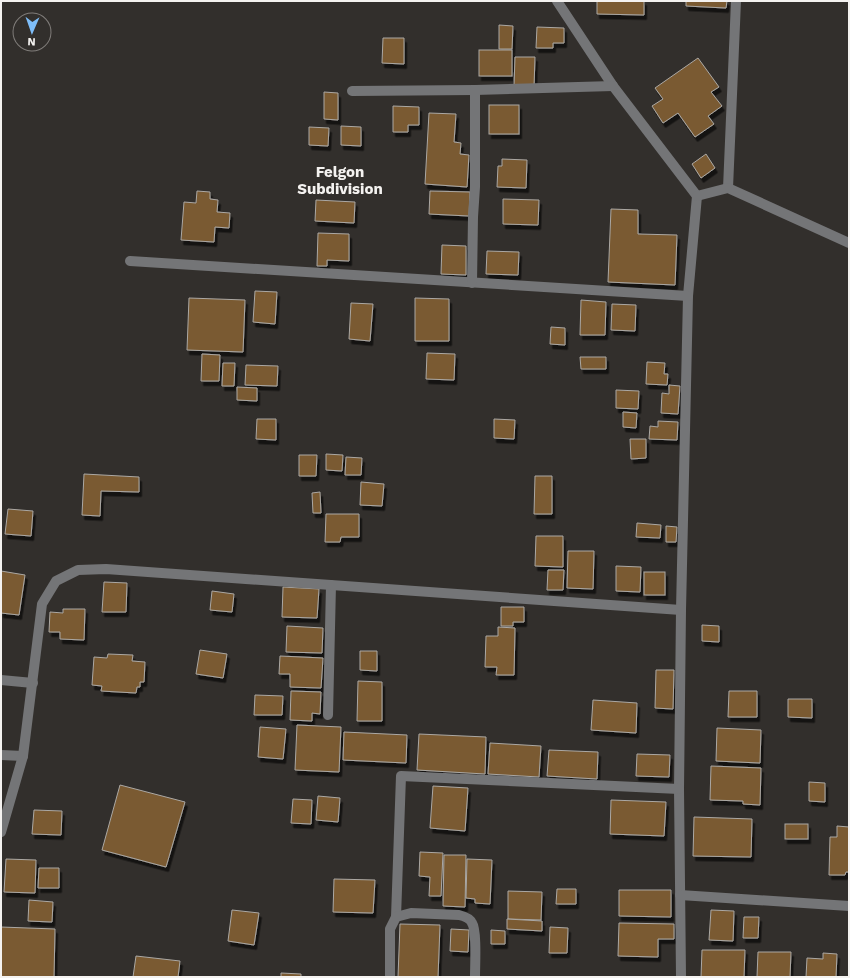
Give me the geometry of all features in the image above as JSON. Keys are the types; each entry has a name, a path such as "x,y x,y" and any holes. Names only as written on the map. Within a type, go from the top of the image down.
{"street":[{"path":"557,1 614,86 697,196 688,296 681,610 679,789 681,977"},
{"path":"728,188 736,1"},
{"path":"352,91 475,90 614,86"},
{"path":"472,283 475,187 475,90"},
{"path":"697,196 728,188 849,243"},
{"path":"130,261 688,296"},
{"path":"1,832 23,756 42,604 56,581 78,570 106,569 681,610"},
{"path":"328,715 331,585"},
{"path":"1,680 33,683"},
{"path":"1,755 23,756"},
{"path":"390,977 390,929 396,917 401,776 679,789"},
{"path":"680,895 849,906"},
{"path":"396,917 411,912 459,914 466,917 472,922 475,930 475,977"}],"building":[{"path":"597,1 644,1 644,15 597,14"},
{"path":"686,1 727,1 726,8 686,6"},
{"path":"499,25 513,26 512,49 499,49"},
{"path":"537,27 564,28 564,43 553,43 553,48 536,48"},
{"path":"383,38 404,38 404,64 382,63"},
{"path":"479,50 512,50 512,76 479,76"},
{"path":"515,57 535,57 534,87 514,86"},
{"path":"698,58 719,87 711,92 722,106 708,116 714,124 695,137 678,113 663,123 652,106 663,99 655,88"},
{"path":"324,92 338,93 338,120 324,119"},
{"path":"489,105 519,105 519,134 489,134"},
{"path":"393,106 419,107 419,125 408,125 408,132 393,132"},
{"path":"429,113 456,114 454,142 461,143 460,154 469,155 467,187 425,184"},
{"path":"341,126 361,127 361,146 341,145"},
{"path":"309,127 329,128 328,146 309,145"},
{"path":"706,154 715,168 701,178 692,164"},
{"path":"502,159 527,160 526,188 497,187 498,166 502,166"},
{"path":"197,191 210,192 210,199 218,200 217,212 230,213 229,228 215,227 214,242 181,240 184,202 196,203"},
{"path":"430,191 470,192 469,216 429,214"},
{"path":"503,199 539,200 538,225 503,224"},
{"path":"316,200 355,202 354,223 315,221"},
{"path":"611,209 638,210 638,234 677,235 675,285 608,282"},
{"path":"318,233 349,234 349,261 327,260 327,266 317,266"},
{"path":"442,245 466,246 466,275 441,274"},
{"path":"487,251 519,252 518,275 486,274"},
{"path":"255,291 277,292 275,324 253,322"},
{"path":"189,298 245,300 243,352 187,350"},
{"path":"415,298 449,299 449,341 415,341"},
{"path":"581,300 606,302 605,335 580,335"},
{"path":"351,303 373,304 370,341 349,339"},
{"path":"612,304 636,305 635,331 611,330"},
{"path":"551,327 565,328 565,345 550,344"},
{"path":"427,353 455,354 454,380 426,379"},
{"path":"202,354 220,355 219,381 201,381"},
{"path":"580,357 606,357 606,369 581,369"},
{"path":"647,362 665,363 664,374 668,374 667,385 646,384"},
{"path":"223,363 235,363 234,386 222,386"},
{"path":"246,365 278,366 277,386 245,385"},
{"path":"669,385 680,386 678,414 661,413 662,393 669,394"},
{"path":"237,387 257,388 257,401 237,400"},
{"path":"616,390 639,391 638,409 616,408"},
{"path":"623,412 637,413 636,428 623,427"},
{"path":"257,419 276,419 276,440 256,439"},
{"path":"494,419 515,420 514,439 494,438"},
{"path":"658,421 678,422 677,440 649,439 650,426 658,427"},
{"path":"630,439 646,439 646,458 631,459"},
{"path":"326,454 343,455 342,471 326,470"},
{"path":"299,455 317,455 316,476 299,476"},
{"path":"346,457 362,458 361,475 345,475"},
{"path":"84,474 139,477 139,492 101,491 100,516 82,515"},
{"path":"535,476 552,476 552,514 534,514"},
{"path":"361,482 384,484 382,506 360,505"},
{"path":"320,492 321,513 313,513 312,493"},
{"path":"8,509 33,511 31,536 5,534"},
{"path":"326,514 359,514 359,537 341,537 340,542 325,542"},
{"path":"637,523 661,525 660,538 636,537"},
{"path":"666,526 677,527 676,542 666,542"},
{"path":"536,536 563,536 563,567 535,566"},
{"path":"568,551 594,551 593,589 567,588"},
{"path":"616,566 641,567 640,592 616,591"},
{"path":"548,570 564,570 563,590 547,590"},
{"path":"1,571 25,575 19,615 1,613"},
{"path":"644,572 665,572 665,595 644,595"},
{"path":"104,582 127,583 126,612 102,612"},
{"path":"283,587 319,589 317,618 282,617"},
{"path":"212,591 234,594 232,612 210,610"},
{"path":"501,607 524,607 524,622 513,622 513,626 501,626"},
{"path":"63,609 85,609 84,640 60,639 60,632 49,632 50,612 63,613"},
{"path":"702,625 719,626 719,642 702,641"},
{"path":"287,626 323,628 322,653 286,652"},
{"path":"498,627 515,628 514,675 496,675 497,667 485,667 486,636 498,636"},
{"path":"200,650 227,654 223,678 196,674"},
{"path":"360,651 377,651 377,671 360,670"},
{"path":"108,654 133,655 132,661 145,662 144,682 140,682 140,687 137,687 136,693 101,691 102,686 92,685 94,657 107,658"},
{"path":"280,656 323,658 321,688 290,687 290,674 279,674"},
{"path":"656,670 674,670 673,709 655,708"},
{"path":"358,681 382,682 382,721 357,721"},
{"path":"291,691 321,692 320,714 312,713 312,721 290,720"},
{"path":"729,691 757,691 757,717 728,717"},
{"path":"255,695 283,696 282,715 254,715"},
{"path":"788,699 812,699 812,718 788,717"},
{"path":"593,700 637,703 636,733 591,730"},
{"path":"297,725 341,727 339,772 295,770"},
{"path":"260,727 286,729 283,759 258,757"},
{"path":"717,728 761,730 760,763 716,761"},
{"path":"344,732 407,735 406,763 343,760"},
{"path":"419,734 486,737 485,774 417,770"},
{"path":"490,743 541,746 539,777 488,774"},
{"path":"549,750 598,752 597,779 547,776"},
{"path":"637,754 670,755 669,777 636,776"},
{"path":"711,766 761,768 760,805 743,804 743,801 710,800"},
{"path":"809,782 825,783 825,802 809,801"},
{"path":"120,785 185,802 166,867 102,850"},
{"path":"433,786 468,788 465,831 430,828"},
{"path":"318,796 340,798 338,822 316,820"},
{"path":"293,799 312,800 311,824 291,823"},
{"path":"611,800 666,802 664,836 610,834"},
{"path":"34,810 62,811 61,835 32,834"},
{"path":"694,817 752,819 751,857 693,856"},
{"path":"785,824 808,824 808,839 785,839"},
{"path":"837,826 849,827 849,872 846,872 845,875 829,875 830,837 837,837"},
{"path":"420,852 443,853 441,896 429,896 430,877 419,876"},
{"path":"444,855 466,855 465,907 443,906"},
{"path":"6,859 36,860 35,893 4,892"},
{"path":"467,859 492,860 490,904 475,903 475,899 466,898"},
{"path":"39,868 59,868 59,888 38,888"},
{"path":"334,879 375,880 373,913 333,912"},
{"path":"557,889 576,889 576,904 556,904"},
{"path":"619,890 671,890 671,917 619,916"},
{"path":"508,891 542,892 541,920 508,919"},
{"path":"29,900 53,902 52,922 28,921"},
{"path":"232,910 259,913 254,945 228,941"},
{"path":"711,910 734,911 733,941 709,940"},
{"path":"744,917 759,917 758,938 743,938"},
{"path":"507,919 542,921 542,931 507,929"},
{"path":"619,923 674,924 674,939 658,939 658,957 618,956"},
{"path":"400,924 440,925 438,977 398,977"},
{"path":"1,927 55,929 54,977 1,977"},
{"path":"550,927 568,928 567,953 549,953"},
{"path":"451,929 469,930 468,952 450,951"},
{"path":"491,930 505,931 505,944 491,944"},
{"path":"702,950 745,950 744,977 701,977"},
{"path":"758,952 791,952 790,977 757,977"},
{"path":"823,953 837,954 836,977 806,977 807,958 823,959"},
{"path":"136,956 180,961 178,977 133,977"},
{"path":"281,973 301,974 301,977 281,977"}],"district":[{"name":"Felgon Subdivision","path":"340,180"}]}
